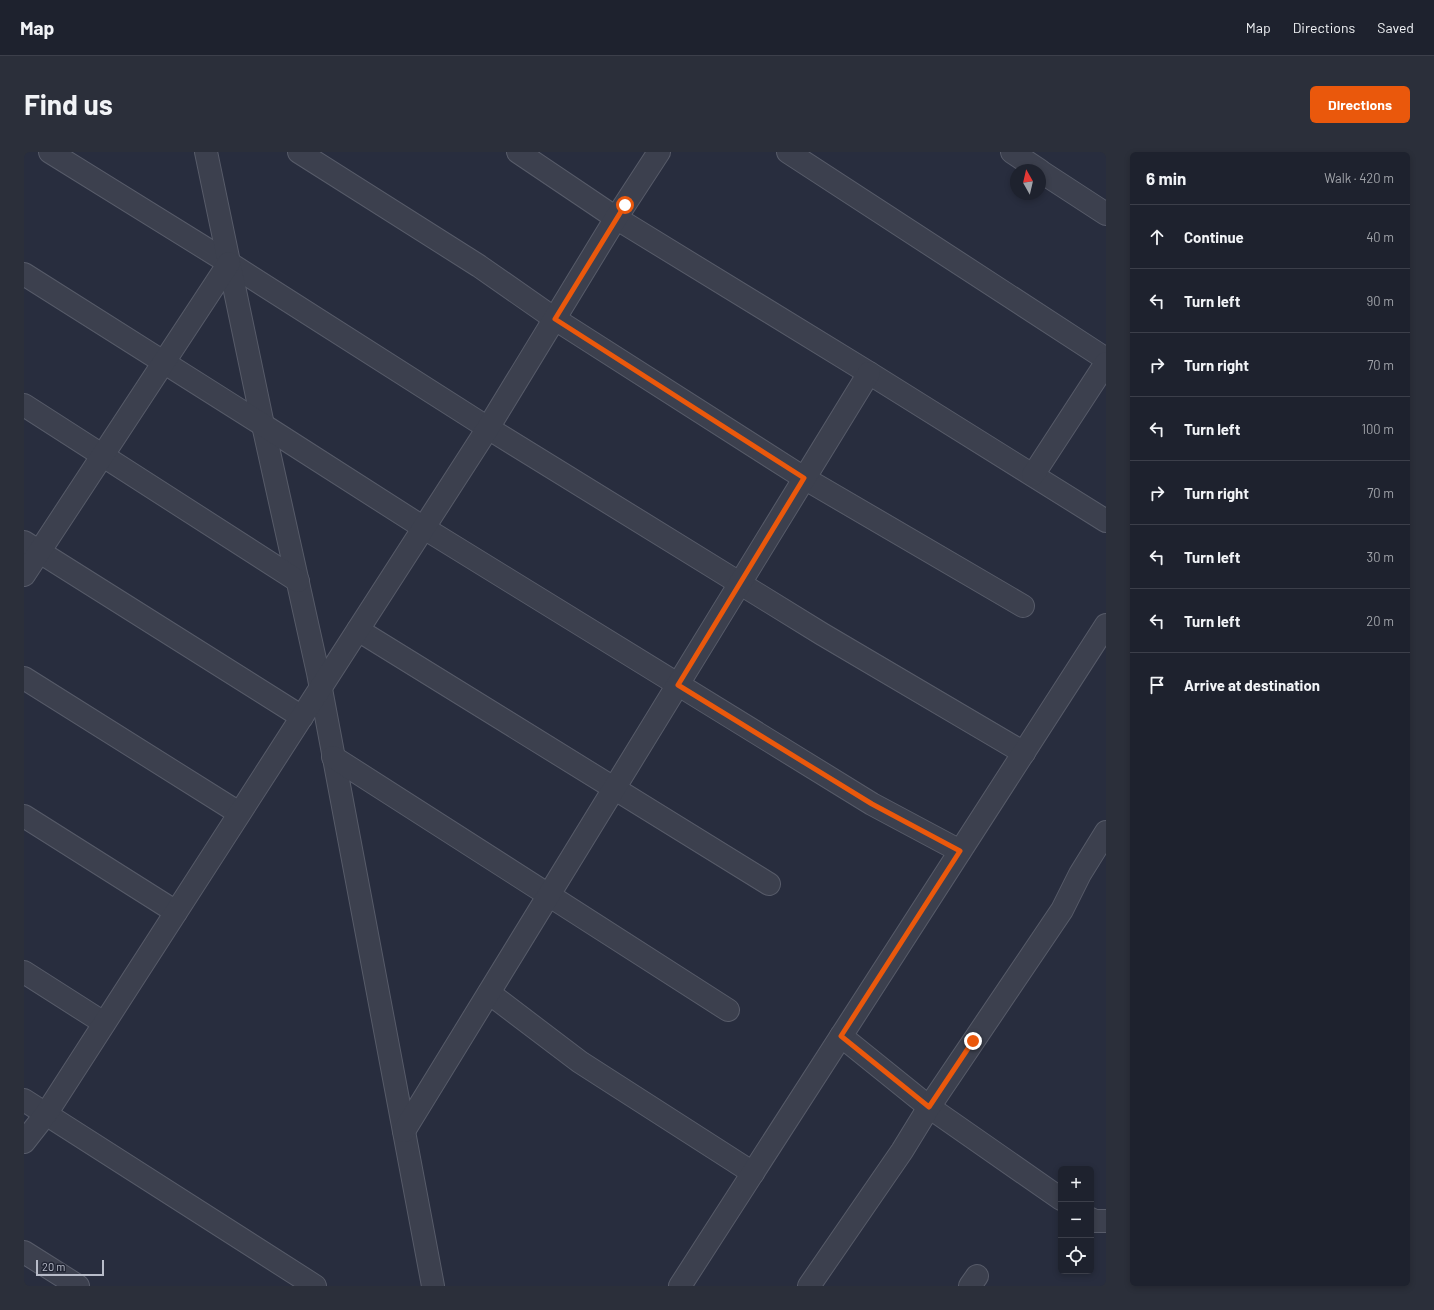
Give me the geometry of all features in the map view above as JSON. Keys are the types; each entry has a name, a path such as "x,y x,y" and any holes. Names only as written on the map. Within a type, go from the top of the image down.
{"street":[{"path":"50,152 229,263 488,428 740,584 1024,753"},
{"path":"206,152 263,424 321,688 433,1286"},
{"path":"299,152 479,266 555,319 804,478 1023,606"},
{"path":"518,152 616,218 869,373 1106,521"},
{"path":"24,1142 46,1114 424,528 488,428 658,152"},
{"path":"788,152 1106,359"},
{"path":"1012,152 1030,164"},
{"path":"1046,175 1106,214"},
{"path":"24,575 32,547 102,455 229,263"},
{"path":"24,274 263,424 424,528 678,685 872,804 960,851"},
{"path":"1032,475 1106,363"},
{"path":"404,1131 869,373"},
{"path":"24,405 298,581"},
{"path":"32,547 302,717"},
{"path":"680,1286 1106,625"},
{"path":"358,630 770,884"},
{"path":"24,678 239,814"},
{"path":"333,757 728,1010"},
{"path":"24,816 176,912"},
{"path":"809,1286 902,1151 929,1107 1062,910 1080,874 1106,832"},
{"path":"24,972 104,1023"},
{"path":"489,993 580,1062 753,1173"},
{"path":"841,1036 929,1107 1058,1197"},
{"path":"24,1100 315,1286"},
{"path":"1094,1221 1106,1221"},
{"path":"24,1252 78,1286"}],"route":[{"path":"625,205 555,319 804,478 678,685 872,804 960,851 841,1036 929,1107 973,1041"}]}
